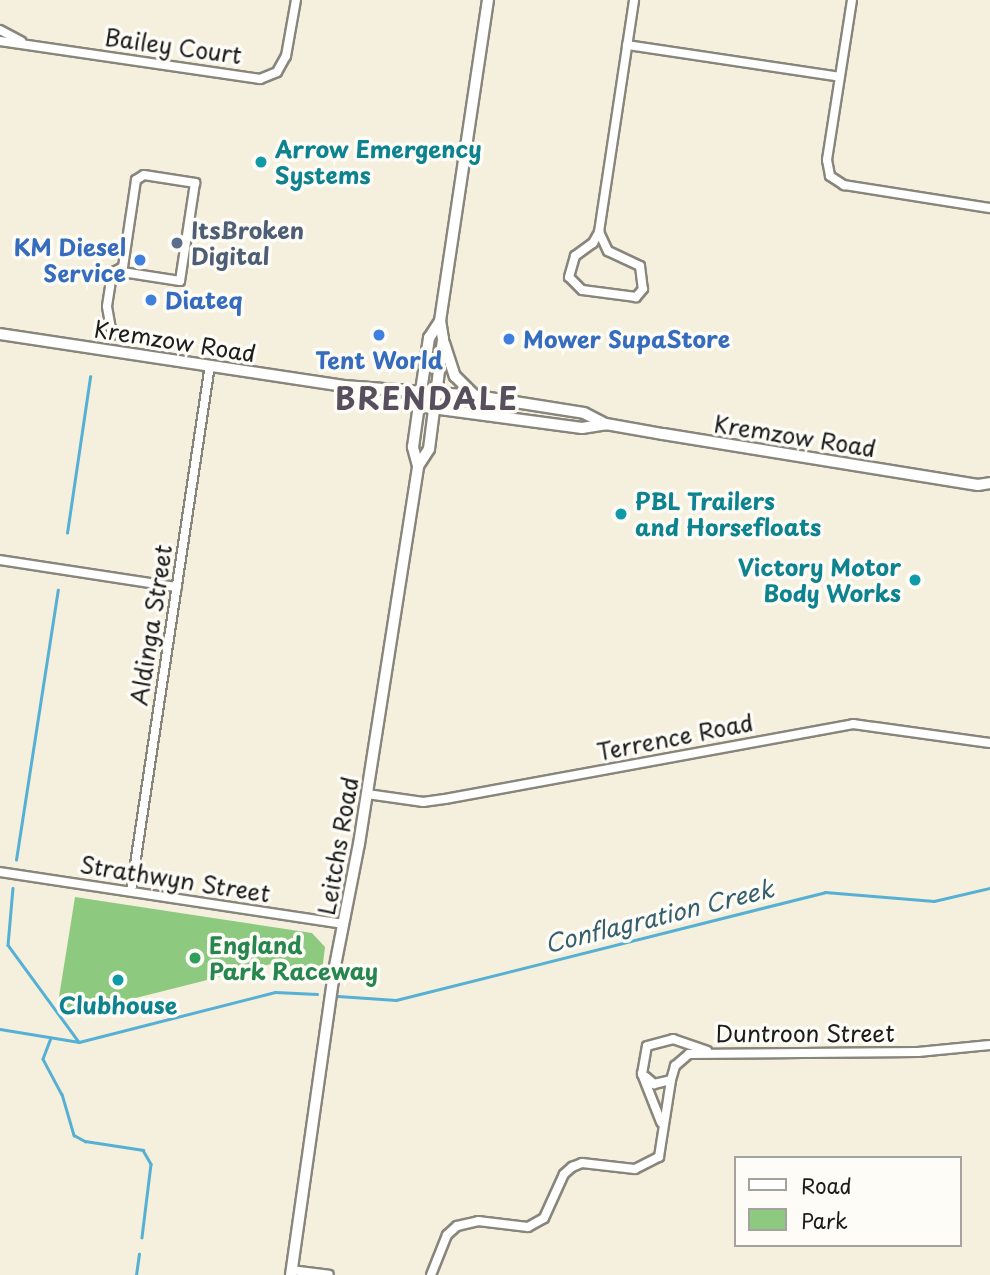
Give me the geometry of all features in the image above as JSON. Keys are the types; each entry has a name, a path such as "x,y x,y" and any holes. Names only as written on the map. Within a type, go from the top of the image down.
{"street":[{"name":"Bailey Court","path":"0,41 260,79 277,72 286,56 296,0"},
{"name":"Leitchs Road","path":"418,466 429,449 443,339 440,321 488,0"},
{"path":"599,232 608,251 640,266 643,289 636,297 582,290 573,284 569,266 599,232 634,0"},
{"path":"852,0 827,164 834,180 990,208"},
{"name":"Bailey Court","path":"0,30 30,45"},
{"path":"628,45 840,78"},
{"path":"112,335 107,306 112,274 116,271 123,267 136,180 144,176 195,183 180,281 116,271"},
{"name":"Leitchs Road","path":"291,1273 418,466 413,446 429,338 440,321"},
{"name":"Kremzow Road","path":"0,334 344,386 477,396 584,413 606,424 978,485 990,491"},
{"path":"443,339 455,376 466,391 477,396"},
{"name":"Aldinga Street","path":"131,891 210,365"},
{"name":"Kremzow Road","path":"344,386 365,399 582,428 606,424"},
{"name":"Kremzow Road","path":"978,485 990,483"},
{"path":"0,560 177,587"},
{"name":"Terrence Road","path":"367,794 434,801 853,724 990,743"},
{"name":"Strathwyn Street","path":"0,872 344,924"},
{"path":"662,1129 659,1109 642,1074 647,1046 659,1040 673,1039 709,1052"},
{"name":"Duntroon Street","path":"431,1275 447,1235 457,1226 478,1221 528,1227 544,1218 564,1174 572,1167 582,1163 635,1169 659,1157 675,1066 689,1054 918,1052 990,1045"},
{"path":"642,1074 654,1084 671,1080"},
{"path":"291,1273 330,1275"}],"green space":[{"name":"England Park Raceway","path":"75,897 312,933 325,947 322,972 271,964 72,1014 59,997"}],"waterway":[{"path":"67,533 90,377"},
{"path":"16,860 58,590"},
{"path":"13,888 8,945 79,1042"},
{"name":"Conflagration Creek","path":"338,996 396,1000 825,892 934,901 990,888"},
{"name":"Conflagration Creek","path":"0,1029 79,1042 275,992 317,994"},
{"path":"51,1038 43,1059 62,1094 74,1135 85,1141 143,1150 151,1164 142,1237"},
{"path":"136,1275 139,1254"}],"place":[{"name":"Arrow Emergency Systems","path":"261,162"},
{"name":"ItsBroken Digital","path":"177,243"},
{"name":"KM Diesel Service","path":"140,260"},
{"name":"Diateq","path":"151,300"},
{"name":"Tent World","path":"379,335"},
{"name":"Mower SupaStore","path":"509,339"},
{"name":"PBL Trailers and Horsefloats","path":"621,514"},
{"name":"Victory Motor Body Works","path":"915,580"},
{"name":"England Park Raceway","path":"195,958"},
{"name":"Clubhouse","path":"118,980"}],"district":[{"name":"BRENDALE","path":"427,398"}]}
